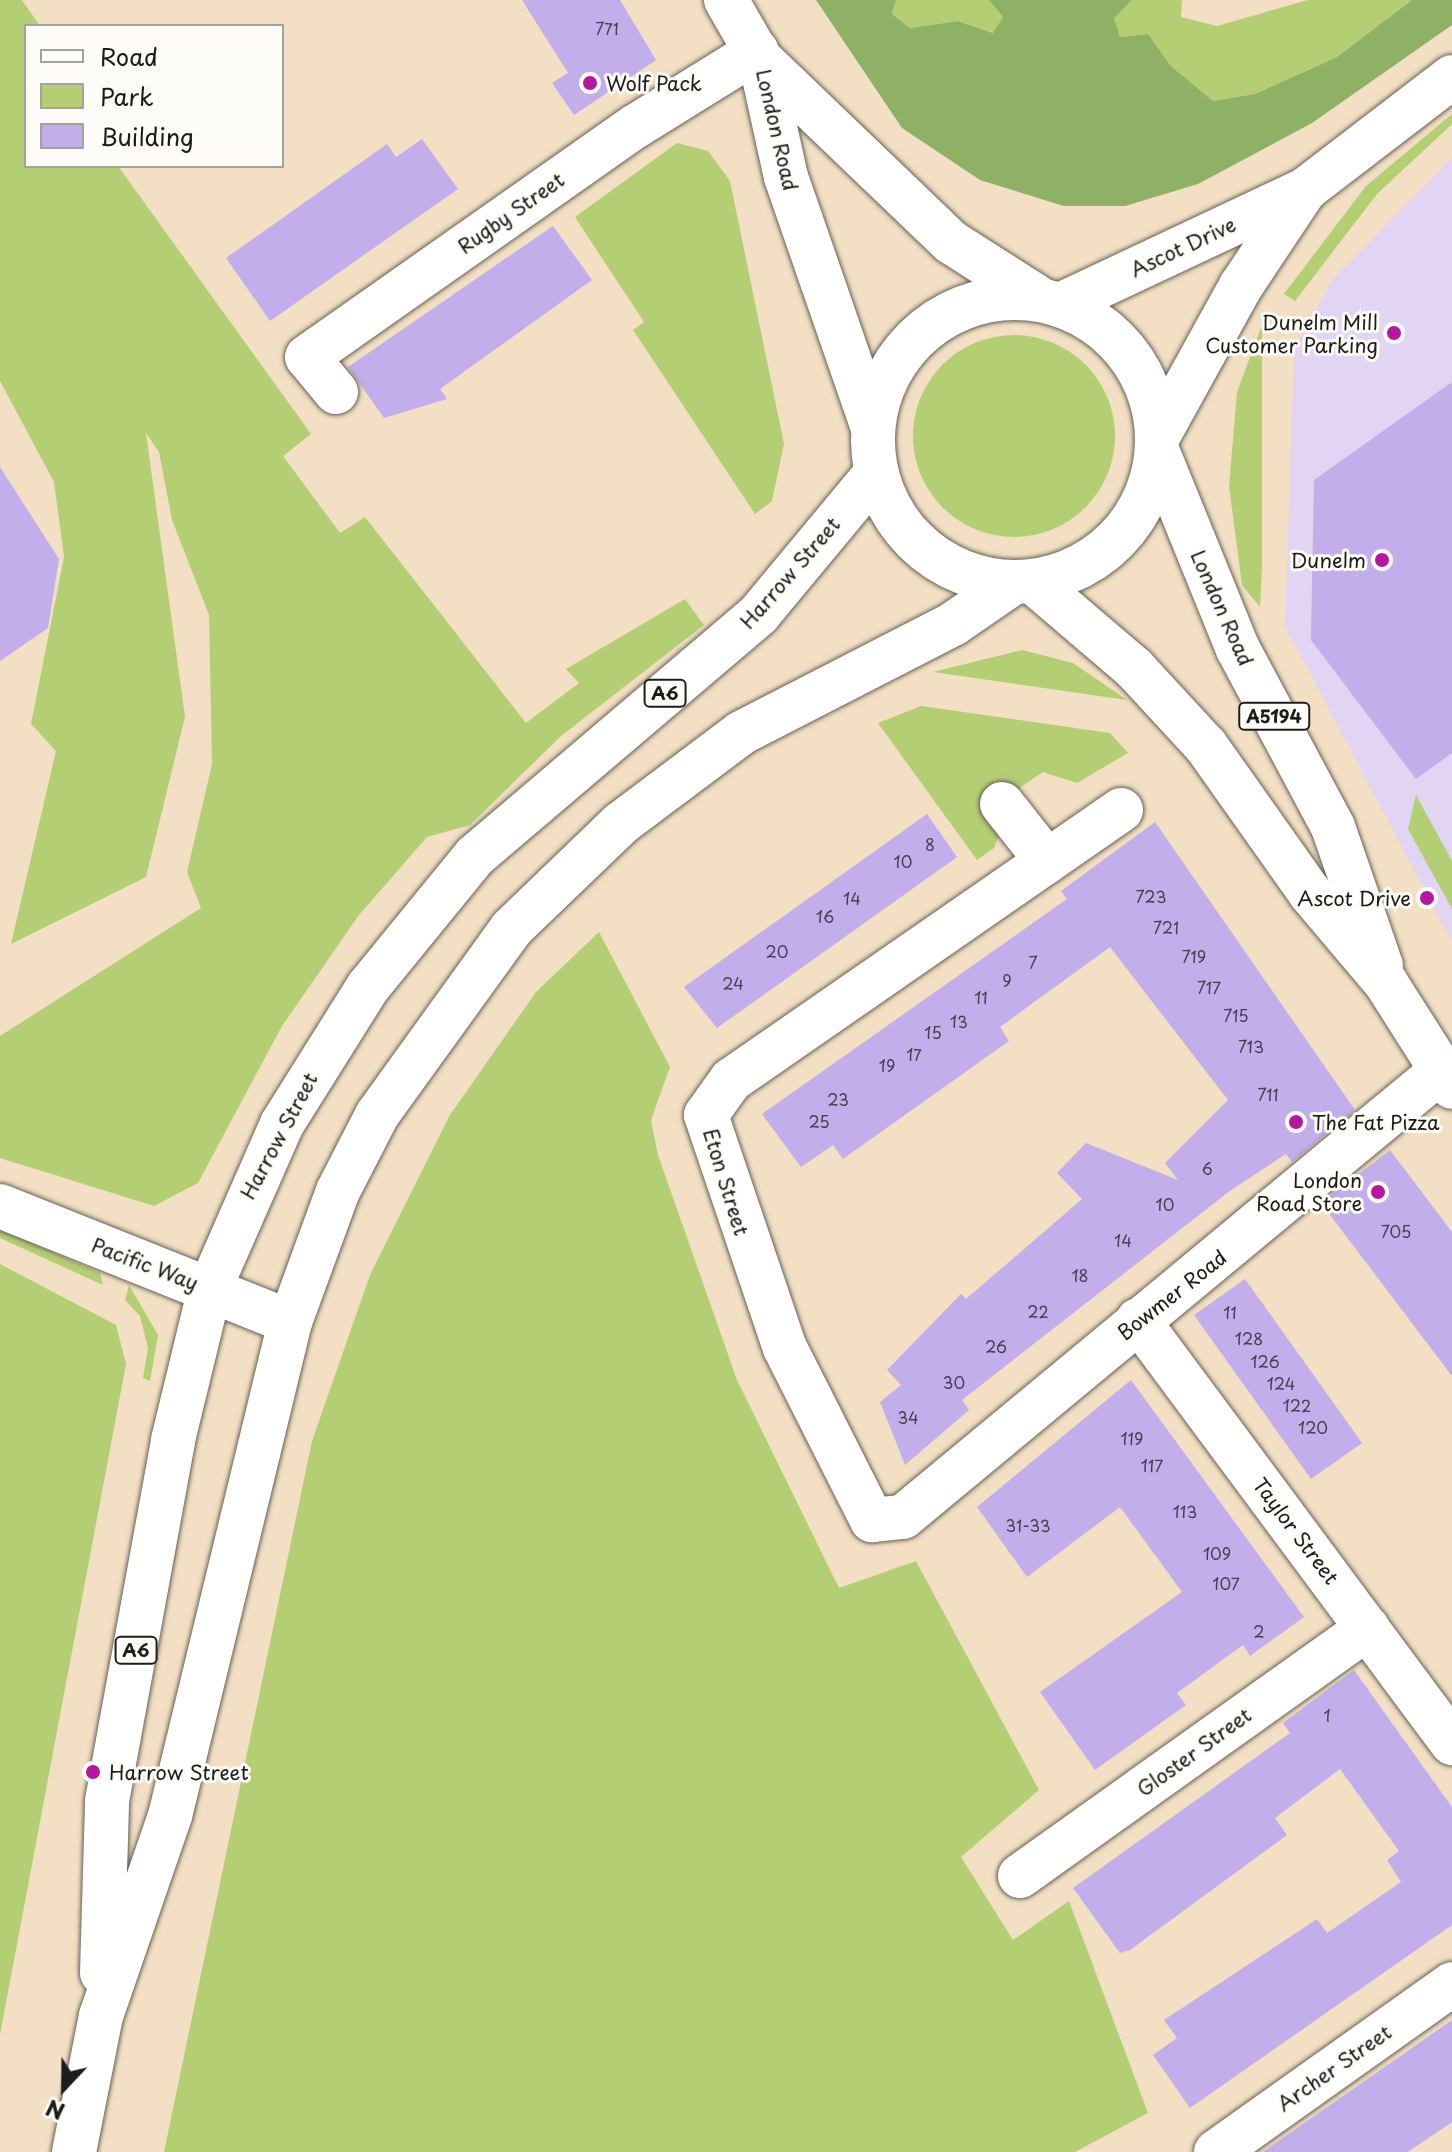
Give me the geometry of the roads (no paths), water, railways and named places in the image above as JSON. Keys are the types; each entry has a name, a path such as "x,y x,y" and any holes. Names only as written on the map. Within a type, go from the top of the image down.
{"main road":[{"name":"London Road","path":"726,0 759,55 951,242 1050,302"},
{"name":"London Road","path":"759,55 786,177 873,428"},
{"name":"Rugby Street","path":"336,392 307,357 636,126 759,55"},
{"name":"Ascot Drive","path":"1050,302 1306,189 1452,77"},
{"name":"Ascot Drive","path":"1157,444 1241,286 1306,189"},
{"path":"980,302 1050,302 1104,328 1137,366 1157,444 1138,512 1118,538 1083,564 1023,582 953,568 926,551 887,502 876,473 873,428 889,371 927,327 980,302"},
{"name":"London Road","path":"1157,444 1238,649 1333,827 1386,983"},
{"name":"Harrow Street","path":"101,2016 107,1801 173,1440 210,1288 289,1112 334,1035 430,908 548,787 759,614 876,473"},
{"name":"London Road","path":"1023,582 1170,704 1386,983 1446,1079"},
{"name":"A6","path":"74,2152 101,2016 170,1816 290,1322 338,1191 439,1021 575,864 716,749 831,681 953,624 1023,582"},
{"path":"1002,804 1047,861"},
{"name":"Eton Street","path":"903,1517 872,1520 829,1446 753,1265 706,1115 731,1080 1121,810"},
{"name":"Bowmer Road","path":"903,1517 1138,1320 1175,1298 1446,1079"},
{"name":"Pacific Way","path":"0,1206 290,1322"},
{"name":"Taylor Street","path":"1138,1320 1452,1743"},
{"name":"Gloster Street","path":"1020,1876 1368,1628"},
{"name":"Archer Street","path":"1216,2152 1452,1984"}],"place":[{"name":"Wolf Pack","path":"590,83"},
{"name":"Dunelm Mill Customer Parking","path":"1394,333"},
{"name":"Dunelm","path":"1382,560"},
{"name":"Ascot Drive","path":"1427,898"},
{"name":"The Fat Pizza","path":"1296,1122"},
{"name":"London Road Store","path":"1378,1192"},
{"name":"Harrow Street","path":"93,1772"}]}
